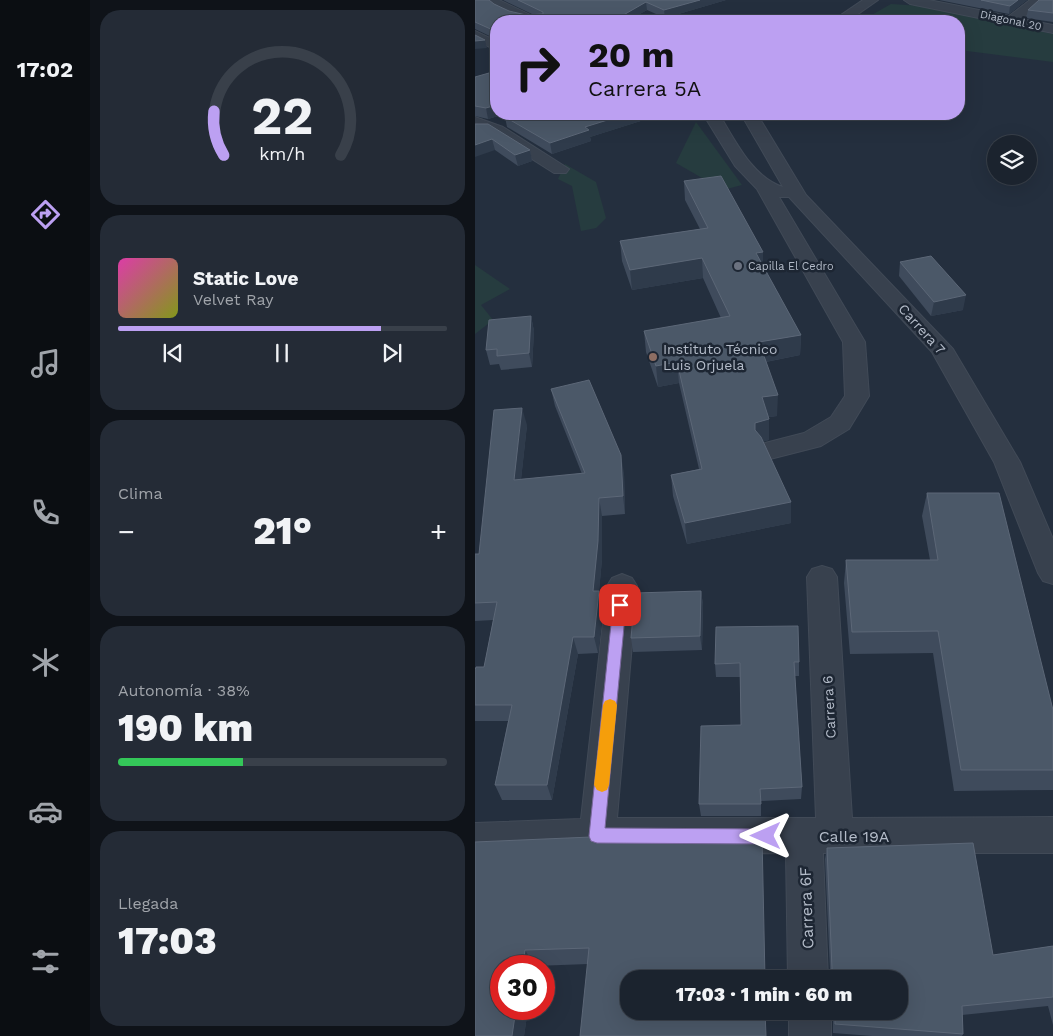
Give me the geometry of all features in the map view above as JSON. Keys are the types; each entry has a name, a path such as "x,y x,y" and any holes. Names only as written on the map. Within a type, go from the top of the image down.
{"street":[{"path":"491,0 501,7 521,15"},
{"path":"848,15 872,0"},
{"name":"Diagonal 20","path":"913,0 1053,29"},
{"path":"1012,20 1038,0"},
{"path":"475,35 490,43"},
{"path":"478,127 507,120"},
{"path":"715,120 741,162 765,187 854,342 857,396 840,423 812,440 770,450"},
{"name":"Carrera 7","path":"753,120 799,198 942,349 1007,462 1053,573"},
{"path":"478,127 497,130 561,169"},
{"path":"765,187 799,198"},
{"name":"Carrera 6","path":"819,836 822,577"},
{"path":"597,836 621,586"},
{"name":"Calle 19A","path":"475,841 597,836 1053,835"},
{"name":"Carrera 6F","path":"810,970 819,836"},
{"path":"809,1020 810,1036"}],"green space":[{"path":"891,4 921,6 963,15 872,15"},
{"path":"965,15 1053,34 1053,62 965,51"},
{"path":"696,122 742,185 723,190 676,163"},
{"path":"565,164 596,182 606,218 596,228 581,231 572,186 558,179"},
{"path":"475,265 510,289 481,305 493,320 475,334"}],"building":[{"path":"475,0 489,0 509,11 526,15 490,15 490,29 475,22"},
{"path":"518,0 700,0 664,10 646,2 623,15 526,15 543,14 543,12"},
{"path":"981,0 1018,0 1010,6"},
{"path":"1039,0 1053,0 1053,13 1028,10"},
{"path":"475,35 485,40 475,41"},
{"path":"490,73 490,107 475,106 475,77"},
{"path":"510,120 608,120 585,127 589,130 550,143"},
{"path":"475,124 488,124 530,150 515,155 492,139 475,145"},
{"path":"721,176 763,252 756,253 801,335 759,342 778,395 762,397 769,419 755,423 755,430 761,437 791,502 685,523 671,475 702,469 677,362 656,366 644,331 730,316 702,258 630,270 620,241 708,228 684,181"},
{"path":"931,256 966,295 934,302 900,262"},
{"path":"531,316 529,353 497,356 497,349 486,350 489,320"},
{"path":"589,380 621,455 623,496 599,498 598,541 593,591 599,591 594,637 573,637 547,785 495,785 512,705 475,705 475,670 476,667 484,667 497,602 475,603 475,554 479,554 494,410 522,408 514,480 585,473 551,389"},
{"path":"927,493 999,493 1053,710 1053,770 961,770 938,631 852,632 846,560 938,560"},
{"path":"701,591 700,636 631,638 635,593"},
{"path":"798,626 799,662 794,662 802,787 760,789 761,804 699,804 701,726 741,725 740,663 715,664 716,627"},
{"path":"762,836 765,970 620,970 620,1020 765,1020 766,1036 580,1036 589,948 525,950 524,955 490,955 490,1020 514,1020 512,1036 475,1036 475,842 591,837"},
{"path":"973,843 993,955 1053,946 1053,997 962,1006 963,1034 835,1024 835,1020 908,1020 908,970 828,970 832,969 827,848"}],"slow traffic":[{"path":"602,785 610,705"}],"place":[{"name":"Capilla El Cedro","path":"738,266"},
{"name":"Instituto Técnico Luis Orjuela","path":"653,357"}],"route":[{"path":"620,605 597,836 766,836"}]}
